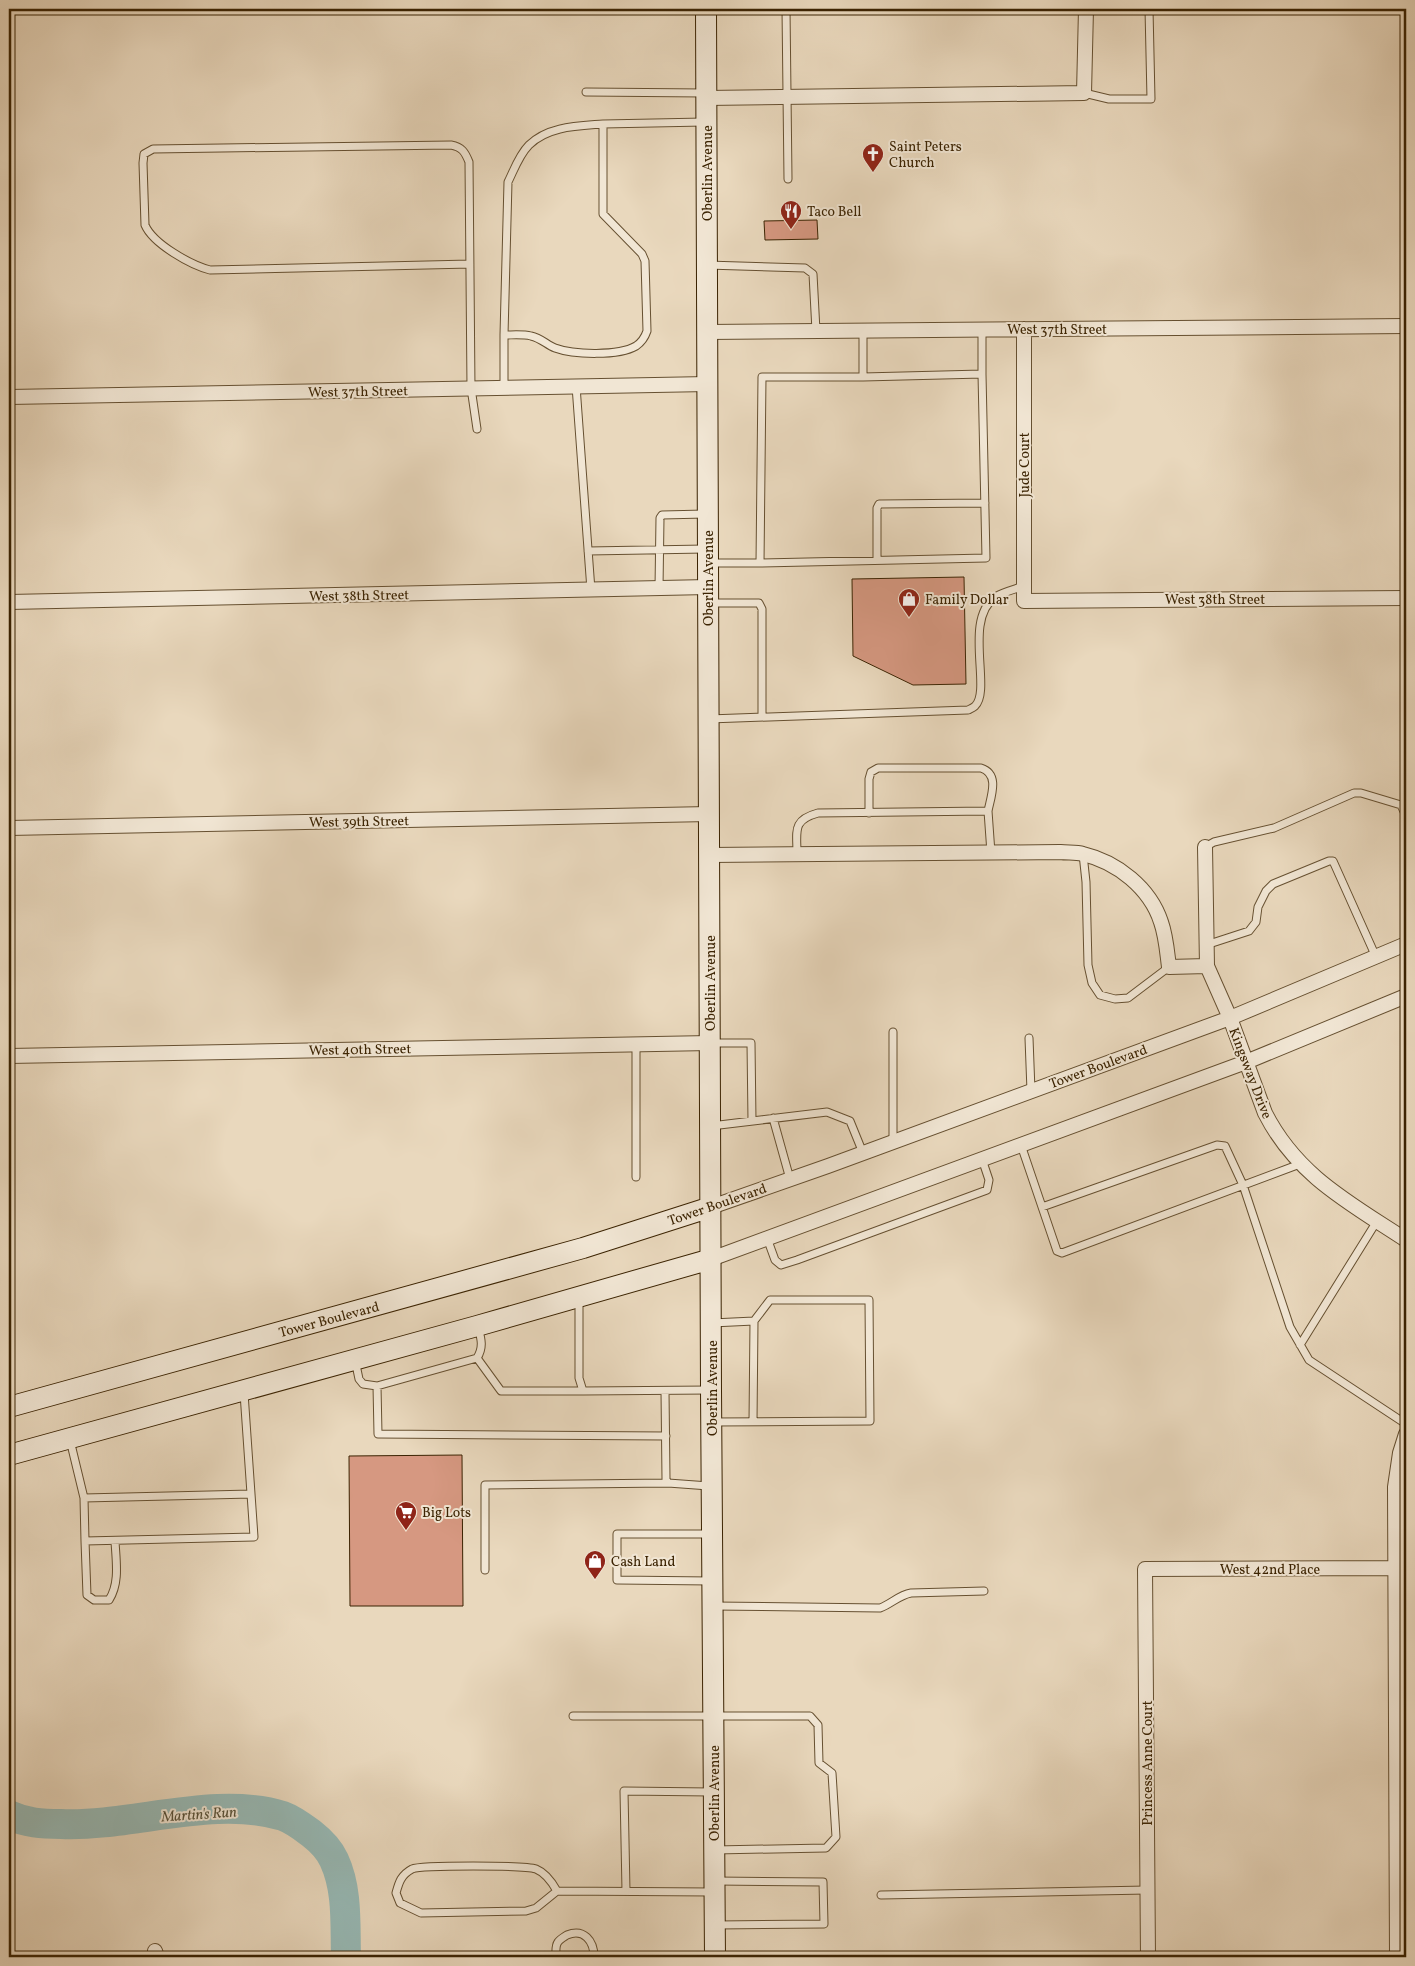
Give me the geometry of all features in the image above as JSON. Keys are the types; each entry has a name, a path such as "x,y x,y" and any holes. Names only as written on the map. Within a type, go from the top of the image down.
{"street":[{"name":"Oberlin Avenue","path":"706,9 715,1957"},
{"path":"707,96 1084,93 1086,9"},
{"name":"West 37th Street","path":"708,332 1406,326"},
{"name":"Jude Court","path":"1024,329 1024,601"},
{"name":"West 37th Street","path":"9,397 708,384"},
{"name":"West 38th Street","path":"9,602 659,588 708,595"},
{"name":"West 38th Street","path":"1024,601 1406,598"},
{"name":"West 39th Street","path":"9,828 710,814"},
{"name":"Kingsway Drive","path":"1205,847 1207,966 1230,1018 1273,1128 1300,1164 1314,1178 1406,1240"},
{"path":"710,855 1060,852 1083,854 1123,872 1138,883 1160,920 1166,942 1169,967 1207,966"},
{"name":"Tower Boulevard","path":"9,1407 537,1262 711,1207 790,1180 1230,1018 1406,944"},
{"path":"9,1455 478,1326 712,1259 1246,1062 1406,996"},
{"name":"West 40th Street","path":"9,1056 710,1042"},
{"path":"1397,1957 1395,1487 1400,1453 1406,1434"},
{"name":"West 42nd Place","path":"1145,1570 1394,1568"},
{"name":"Princess Anne Court","path":"1145,1570 1148,1957"}],"lane":[{"path":"786,9 788,179"},
{"path":"1084,93 1109,99 1150,99 1149,9"},
{"path":"586,92 707,96"},
{"path":"504,388 508,182 516,164 529,145 553,130 581,126 707,122"},
{"path":"504,335 529,335 540,338 554,348 578,354 630,349 644,338 647,331 645,261 642,254 603,214 603,124"},
{"path":"470,264 210,270 198,267 155,240 145,225 142,163 144,154 153,149 162,148 451,145 459,147 466,153 469,162 470,264 471,388 476,429"},
{"path":"707,265 805,268 810,270 814,274 816,331"},
{"path":"588,551 659,550 760,562 986,558 982,330"},
{"path":"863,331 863,376"},
{"path":"760,562 762,377 982,374"},
{"path":"576,386 591,590"},
{"path":"877,560 877,508 879,504 985,503"},
{"path":"659,588 660,518 662,515 708,514"},
{"path":"709,718 968,710 976,706 980,696 980,640 983,611 996,597 1024,586"},
{"path":"708,595 759,603 762,609 762,717"},
{"path":"869,813 869,779 871,772 878,768 981,768 988,770 992,775 993,783 988,811 991,853"},
{"path":"1205,847 1214,842 1274,828 1354,793 1361,793 1404,804 1406,816"},
{"path":"797,854 798,828 801,820 806,816 818,813 988,811"},
{"path":"1083,854 1086,882 1088,965 1092,983 1100,994 1115,999 1128,998 1169,967"},
{"path":"1206,945 1248,931 1256,922 1258,907 1266,891 1273,884 1333,861 1376,957"},
{"path":"893,1142 894,1032"},
{"path":"1029,1038 1031,1091"},
{"path":"710,1042 752,1043 752,1121"},
{"path":"636,1044 636,1177"},
{"path":"711,1126 827,1112 850,1120 863,1153"},
{"path":"774,1118 790,1180"},
{"path":"1021,1145 1057,1251 1062,1253 1300,1164"},
{"path":"1042,1208 1216,1145 1225,1146 1244,1185 1290,1327 1309,1360 1406,1424"},
{"path":"767,1238 775,1260 781,1265 797,1260 987,1190 989,1180 982,1159"},
{"path":"1300,1345 1377,1221"},
{"path":"580,1297 579,1378 583,1391"},
{"path":"712,1422 752,1422 870,1421 869,1300 770,1300 754,1321 752,1422"},
{"path":"711,1322 754,1321"},
{"path":"355,1360 359,1379 363,1384 377,1386 477,1358 481,1352 482,1342 478,1326"},
{"path":"477,1358 501,1391 711,1390"},
{"path":"377,1386 378,1434 666,1436"},
{"path":"85,1541 254,1537 244,1391"},
{"path":"665,1391 666,1479 668,1483"},
{"path":"70,1439 84,1498 87,1595 94,1600 109,1600 114,1592 117,1577 114,1541"},
{"path":"485,1570 485,1485 668,1483 712,1486"},
{"path":"84,1498 251,1494"},
{"path":"712,1534 617,1534 617,1580 713,1581"},
{"path":"713,1606 880,1608 887,1606 903,1594 911,1592 984,1591"},
{"path":"573,1716 810,1716 818,1725 819,1763 832,1774 836,1837 826,1848 715,1850"},
{"path":"626,1891 624,1791 714,1792"},
{"path":"557,1890 550,1879 537,1869 522,1866 414,1869 400,1877 396,1893 400,1903 421,1913 526,1911 536,1908 557,1890 626,1891 823,1882 824,1924 715,1925"},
{"path":"882,1895 1148,1890"},
{"path":"556,1957 556,1944 559,1940 573,1933 587,1937 593,1944 594,1957"}],"building":[{"name":"Taco Bell","path":"817,220 818,239 765,240 764,221"},
{"name":"Family Dollar","path":"964,577 966,684 913,685 853,656 852,579"},
{"name":"Big Lots","path":"462,1455 463,1606 350,1606 349,1456"}],"waterway":[{"name":"Martin's Run","path":"9,1815 28,1821 54,1824 88,1824 201,1810 229,1809 257,1810 283,1816 319,1839 334,1860 344,1895 346,1957"}],"place":[{"name":"Saint Peters Church","path":"873,173"},
{"name":"Taco Bell","path":"791,230"},
{"name":"Family Dollar","path":"909,618"},
{"name":"Big Lots","path":"406,1531"},
{"name":"Cash Land","path":"595,1580"}]}
